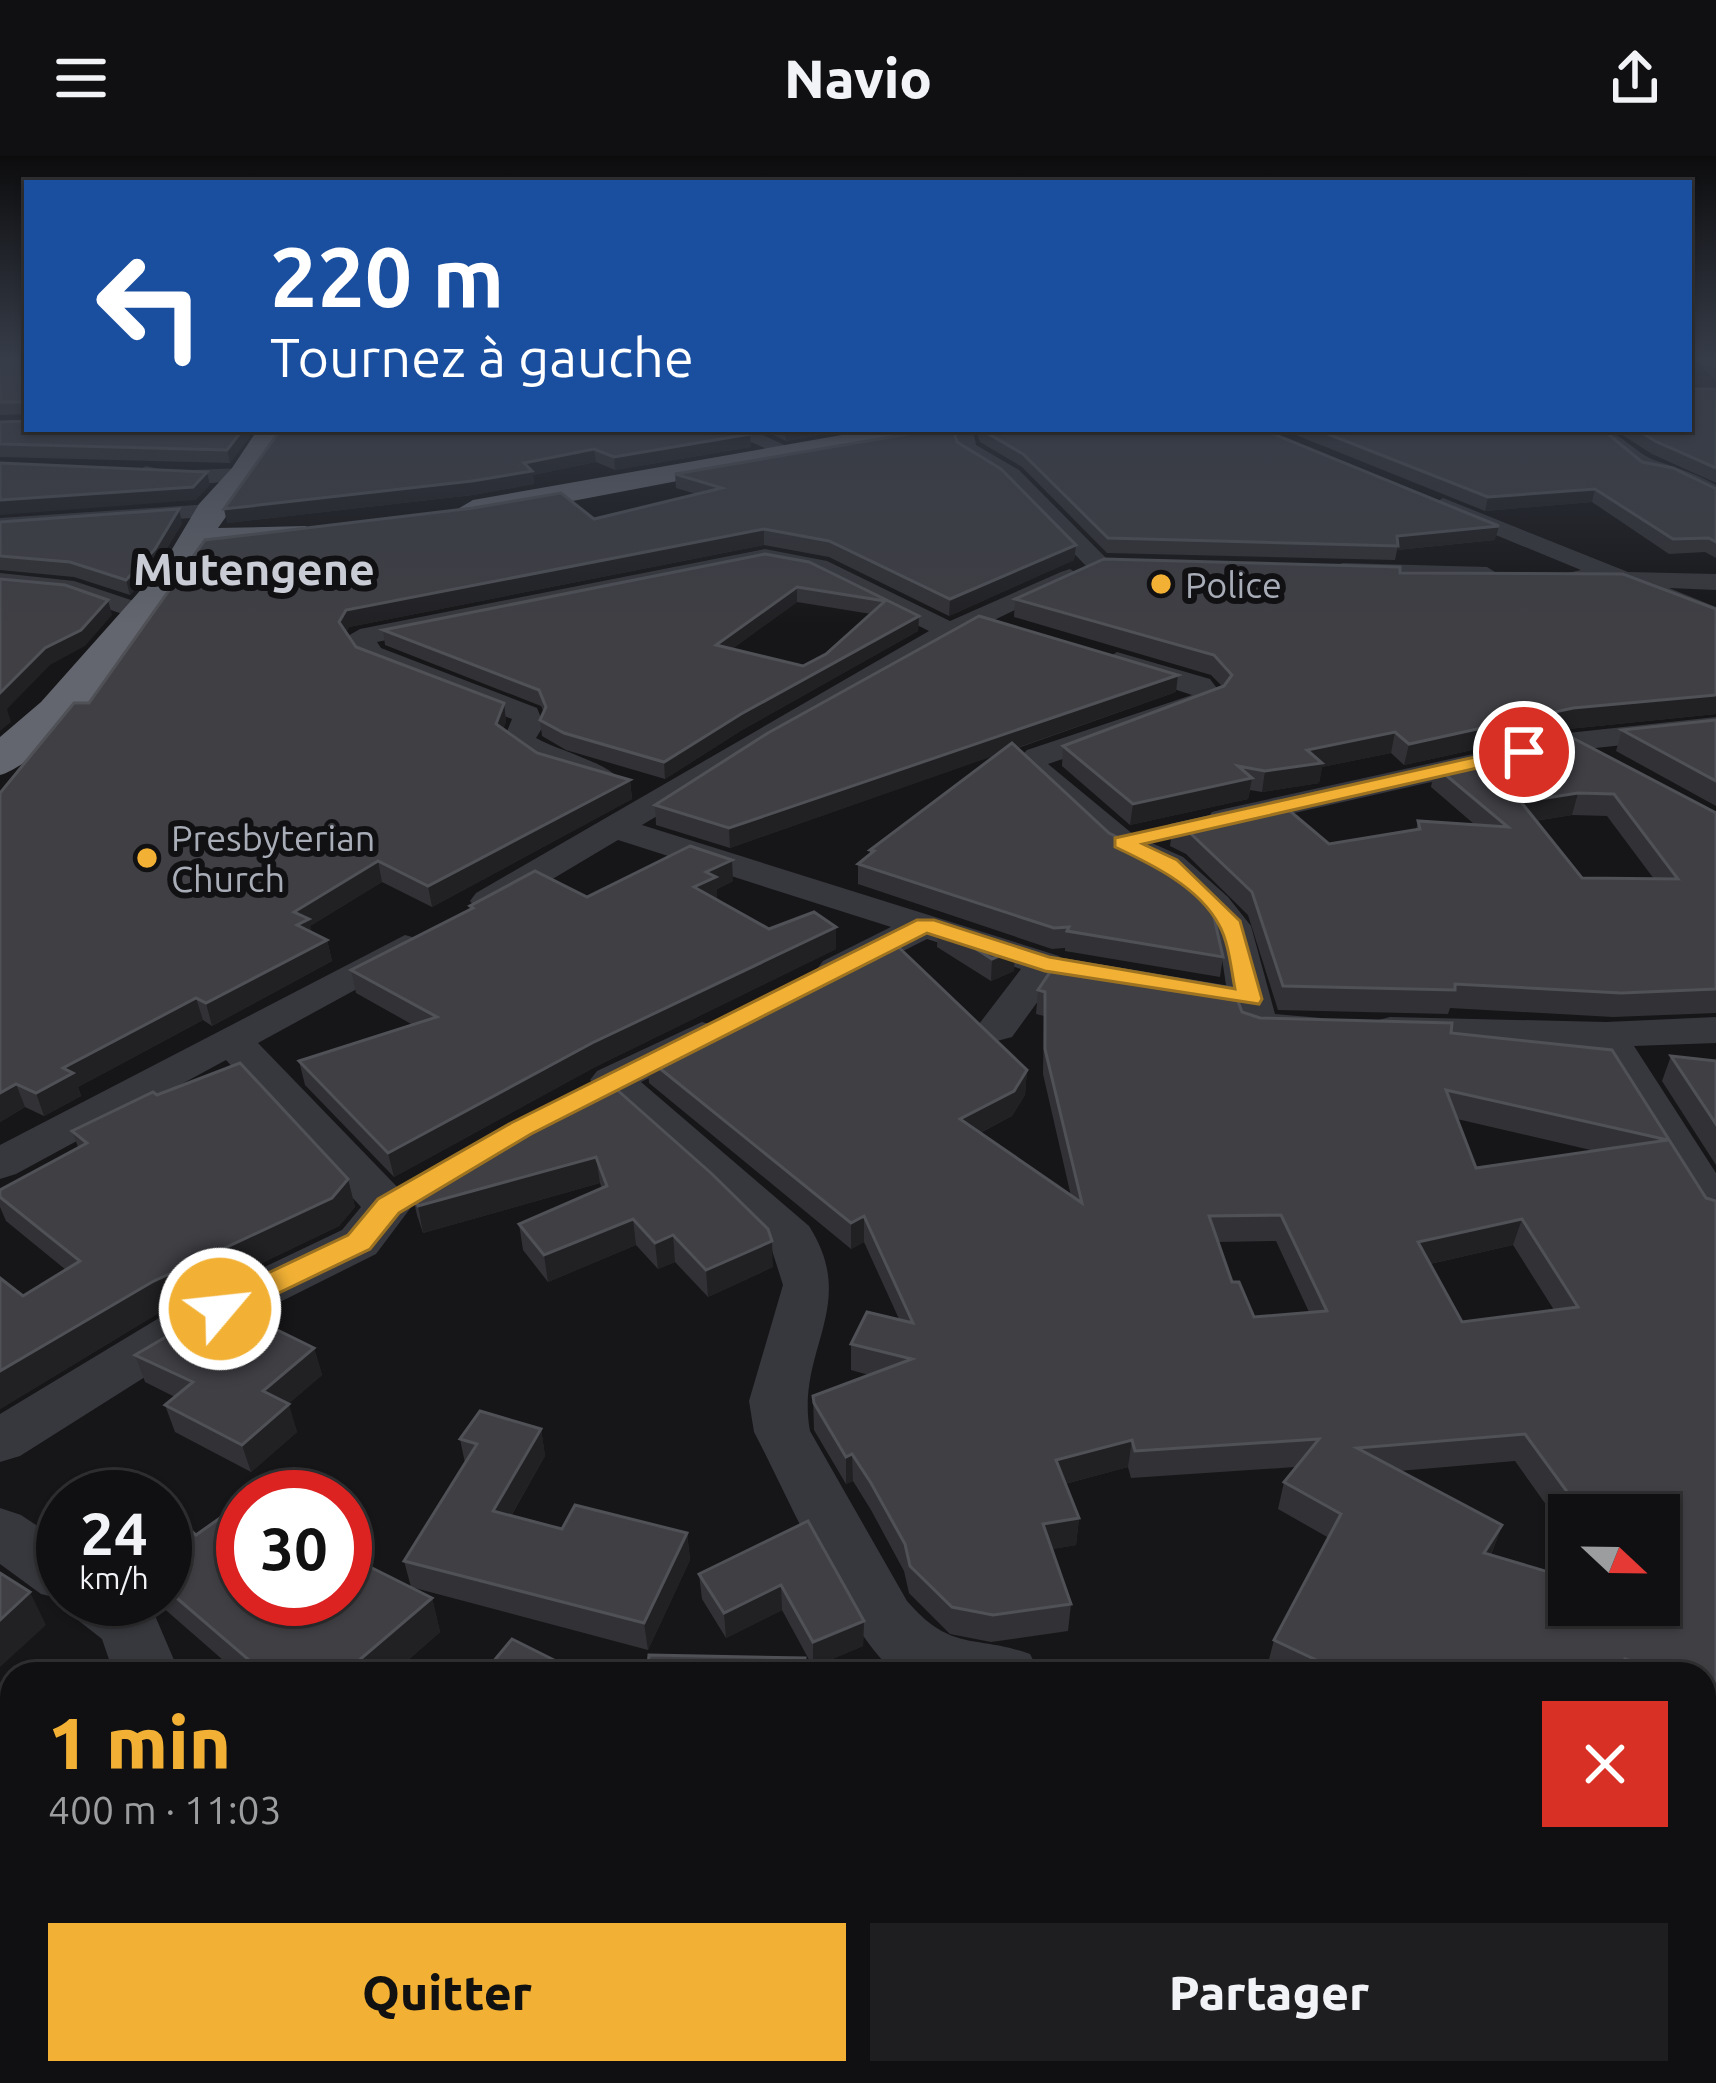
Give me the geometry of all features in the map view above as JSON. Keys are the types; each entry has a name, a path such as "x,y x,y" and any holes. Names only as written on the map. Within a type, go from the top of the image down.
{"highway":[{"path":"0,761 57,711 208,522 261,446"},
{"path":"446,514 822,446"},
{"path":"227,513 275,532 208,522 227,513"}],"street":[{"path":"774,446 787,451"},
{"path":"966,446 1011,475 1098,564"},
{"path":"1621,446 1649,467 1677,472 1716,494"},
{"path":"120,469 167,478 208,522"},
{"path":"1424,497 1716,617"},
{"path":"0,525 208,522"},
{"path":"668,795 554,761 519,742 530,724 526,714 371,653 360,637 580,590 780,556 818,566 963,625 1021,632"},
{"path":"0,1164 619,829 668,795 963,625 1098,564 1141,565"},
{"path":"1312,569 1716,582"},
{"path":"0,580 74,589 137,611"},
{"path":"1088,652 1199,685 1210,695 1031,762 1122,842 1169,865 1215,905 1232,926 1257,1026 1606,1035 1716,1030"},
{"path":"1122,842 1568,742 1716,726"},
{"path":"1568,742 1627,773"},
{"path":"619,829 1064,967 997,1028"},
{"path":"800,987 926,925"},
{"path":"1207,992 1250,999"},
{"path":"738,1018 594,1089 792,1237 808,1286 777,1401 782,1432 884,1620 905,1647 926,1662"},
{"path":"1606,1035 1716,1210"},
{"path":"0,1441 183,1328 359,1242 407,1195 232,1041"},
{"path":"0,1532 36,1557"},
{"path":"129,1626 143,1662"}],"building":[{"path":"73,446 230,446 227,450"},
{"path":"269,446 679,446 614,457 594,449 524,463 532,471 472,481 224,509"},
{"path":"838,446 963,446 1001,469 1076,545 950,599 829,541 764,529 346,610 339,622 356,647 504,703 496,724 537,753 630,780 428,886 378,861 294,912 309,919 297,925 327,940 206,1003 196,998 63,1068 73,1073 36,1093 16,1084 0,1093 0,793 74,703 89,703 205,540 561,493 594,519 722,488 675,474"},
{"path":"1009,446 1303,446 1499,526 1397,536 1398,546 1108,538"},
{"path":"1358,446 1623,446 1642,462 1673,468 1716,489 1716,542 1673,539 1595,489 1488,497"},
{"path":"1666,446 1716,446 1716,468"},
{"path":"0,463 207,472 193,487 0,500"},
{"path":"179,509 155,549 126,580 70,562 0,556 0,522"},
{"path":"765,554 809,562 919,616 664,762 564,733 540,720 546,707 539,690 383,630","holes":["797,587 885,601 826,654 803,666 716,645"]},
{"path":"1104,559 1400,567 1400,573 1623,574 1716,609 1716,695 1573,708 1409,744 1395,732 1307,750 1322,763 1265,771 1238,766 1252,778 1133,804 1063,746 1224,686 1232,675 1214,655 1015,599"},
{"path":"0,579 65,585 108,600 81,630 45,648 0,693"},
{"path":"979,616 1178,675 729,828 655,805 768,733"},
{"path":"1716,720 1716,781 1622,730"},
{"path":"1569,736 1716,813 1716,989 1621,993 1455,984 1455,990 1283,986 1252,892 1189,832 1173,825 1278,801 1329,844 1420,829 1418,821 1508,827 1435,766","holes":["1578,793 1614,794 1678,879 1582,878 1521,802"]},
{"path":"1012,743 1109,833 1157,857 1202,896 1212,909 1223,957 1054,928 858,864"},
{"path":"690,846 732,860 706,872 716,877 694,887 769,929 814,912 836,927 592,1043 388,1153 299,1061 437,1017 351,970 535,871 587,897"},
{"path":"938,925 1015,949 992,959"},
{"path":"890,939 1027,1070 1014,1091 960,1119 1082,1203 1045,1049 1045,992 1038,990 1059,959 1233,988 1242,1012 1260,1018 1452,1023 1451,1033 1612,1050 1706,1198 1716,1201 1716,1662 1321,1662 1274,1640 1341,1514 1284,1482 1319,1439 1135,1451 1132,1440 1056,1460 1079,1518 1043,1524 1071,1604 993,1615 952,1607 910,1566 905,1544 871,1483 852,1454 846,1457 814,1403 813,1396 912,1359 851,1344 867,1312 913,1323 864,1216 851,1223 647,1058","holes":["1446,1090 1668,1140 1476,1168","1281,1215 1327,1311 1254,1317 1239,1282 1232,1282 1209,1216","1522,1219 1578,1307 1462,1322 1418,1242"]},
{"path":"1671,1056 1716,1061 1716,1124"},
{"path":"240,1063 348,1179 332,1198 152,1282 0,1371 0,1278 23,1296 80,1261 0,1197 0,1190 87,1143 72,1131 153,1092 157,1095"},
{"path":"606,1080 712,1174 768,1229 772,1241 706,1270 673,1235 655,1243 633,1219 544,1255 519,1224 607,1186 596,1157 418,1206 411,1189"},
{"path":"212,1310 259,1328 265,1324 314,1348 263,1391 289,1404 242,1445 165,1405 193,1382 135,1355"},
{"path":"480,1411 541,1429 493,1511 562,1529 575,1505 687,1533 644,1623 404,1561 477,1444 460,1439"},
{"path":"216,1521 216,1626 372,1626 372,1568 432,1598 357,1662 251,1662 192,1611 192,1531 196,1535"},
{"path":"808,1521 864,1621 813,1642 781,1585 724,1613 699,1574"},
{"path":"0,1573 30,1592 0,1620"},
{"path":"512,1639 558,1662 493,1662"},
{"path":"649,1655 805,1658 805,1662 648,1662"}],"place":[{"name":"Police","path":"1161,584"},
{"name":"Presbyterian Church","path":"147,858"}],"district":[{"name":"Mutengene","path":"254,568"}],"route":[{"path":"220,1309 359,1242 388,1206 521,1129 926,925 1045,964 1250,999 1232,926 1215,905 1169,865 1122,842 1524,752"}]}
